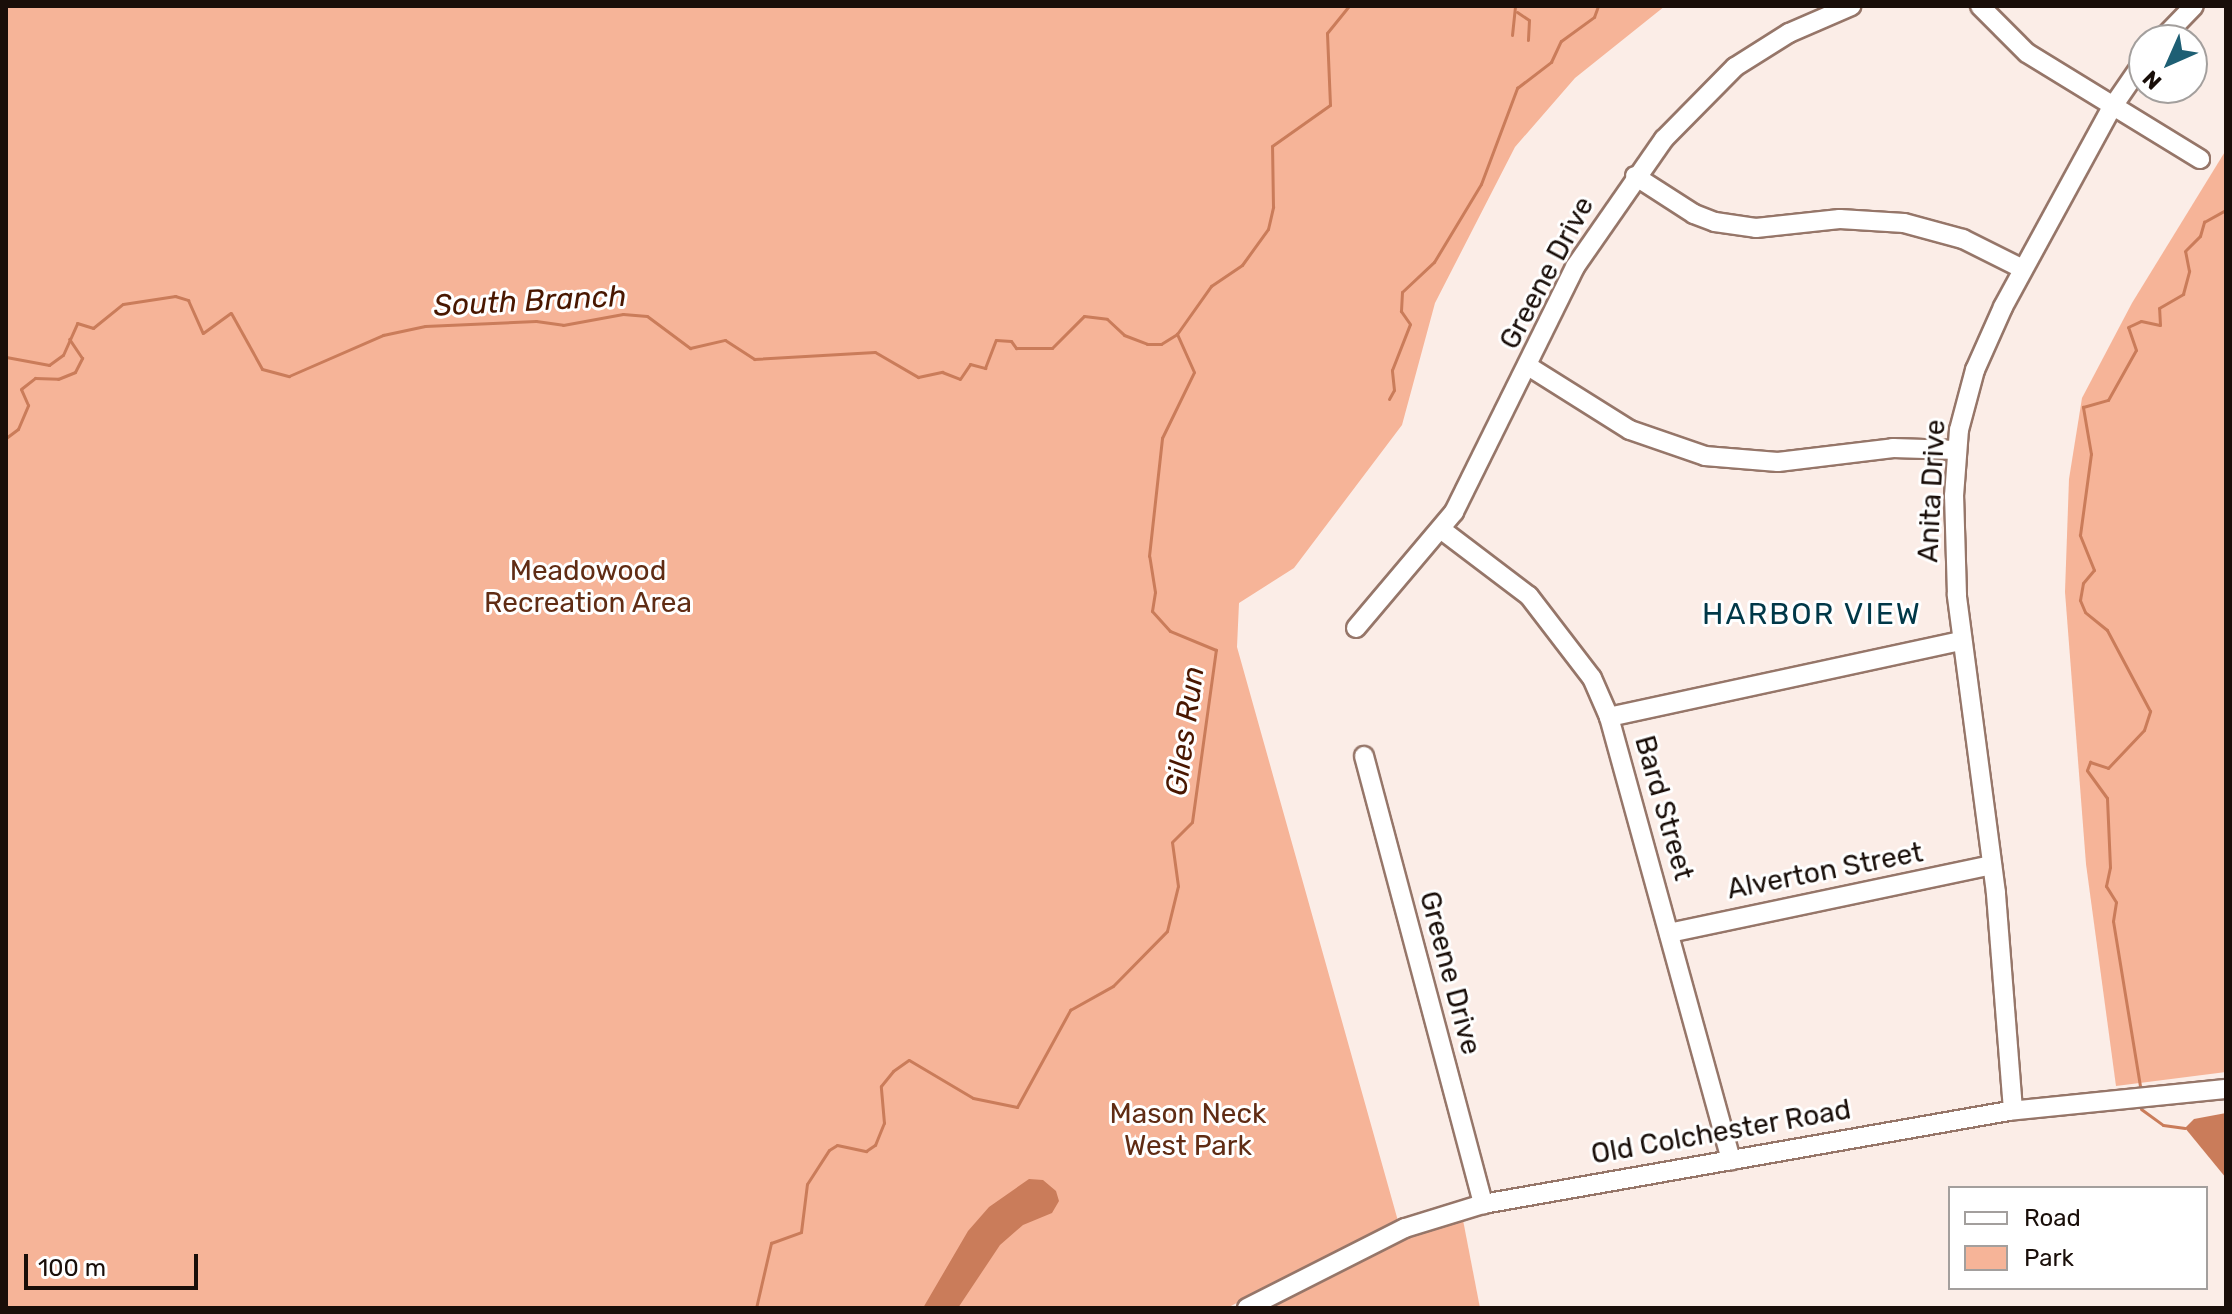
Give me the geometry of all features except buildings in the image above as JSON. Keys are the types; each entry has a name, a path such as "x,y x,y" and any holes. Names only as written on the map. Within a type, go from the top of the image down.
{"street":[{"name":"Greene Drive","path":"1356,628 1442,530 1477,473 1575,267 1635,176 1684,115 1735,67 1789,33 1851,6"},
{"path":"1980,6 2020,48 2111,109 2200,159"},
{"path":"2177,24 2194,6"},
{"name":"Anita Drive","path":"2013,1110 1992,865 1961,641 1954,540 1957,450 1979,361 2023,269 2111,109 2128,84"},
{"path":"1635,176 1694,214 1715,222 1756,228 1840,219 1904,223 1974,243 2023,269"},
{"path":"1528,366 1630,430 1705,456 1778,462 1893,448 1957,450"},
{"name":"Bard Street","path":"1442,530 1546,614 1592,678 1609,717 1731,1161"},
{"path":"1609,717 1961,641"},
{"name":"Greene Drive","path":"1364,756 1483,1204"},
{"name":"Alverton Street","path":"1669,933 1992,865"},
{"name":"Old Colchester Road","path":"1247,1308 1405,1228 1483,1204 2013,1110 2226,1089"}],"green space":[{"name":"Meadowood Recreation Area","path":"6,6 1665,6 1575,78 1515,147 1435,303 1402,425 1294,568 1239,603 1237,647 1398,1221 1227,1308 6,1308"},
{"path":"2226,150 2226,1072 2116,1086 2086,864 2065,592 2069,479 2082,398 2132,303"},
{"path":"1463,1220 1480,1308 1268,1308 1400,1239"}],"shaded area":[{"path":"2226,1113 2226,1178 2185,1128 2194,1119"},
{"path":"1029,1179 1043,1180 1056,1191 1059,1201 1052,1213 1023,1225 1000,1245 958,1308 923,1308 968,1231 989,1207"}],"waterway":[{"name":"Giles Run","path":"756,1308 771,1243 801,1232 807,1184 829,1150 837,1145 866,1151 875,1145 884,1123 881,1086 893,1071 909,1060 973,1098 1017,1107 1070,1010 1113,986 1167,931 1178,886 1172,842 1192,822 1216,650 1170,631 1152,611 1155,592 1149,556 1162,438 1194,372 1177,334 1211,286 1242,265 1268,229 1273,207 1272,146 1330,105 1327,33 1349,6"},
{"path":"1512,35 1515,6"},
{"path":"1389,399 1394,390 1392,370 1410,324 1401,311 1402,292 1434,262 1481,184 1517,88 1551,62 1561,41 1594,17 1598,6"},
{"path":"1517,12 1529,20 1528,40"},
{"path":"2141,1092 2113,921 2116,902 2106,886 2110,867 2107,798 2087,770 2090,762 2108,768 2144,730 2150,711 2107,630 2085,612 2080,600 2083,583 2094,570 2080,535 2091,454 2083,407 2108,400 2136,350 2128,327 2141,321 2160,325 2159,308 2183,294 2189,271 2185,251 2200,236 2204,222 2226,210"},
{"name":"South Branch","path":"6,357 49,365 63,355 77,323 93,328 123,304 175,296 188,300 203,333 231,313 262,369 289,376 383,335 425,326 536,321 563,325 623,314 647,316 690,348 725,340 754,359 875,352 918,377 942,372 960,379 970,364 985,368 996,340 1011,341 1016,348 1052,348 1084,316 1107,319 1124,335 1147,344 1161,344 1177,334"},
{"path":"6,438 18,429 28,405 21,389 35,378 58,379 75,372 82,358 69,339"},
{"path":"6,468 6,486"},
{"path":"2141,1109 2163,1125 2185,1128"}],"district":[{"name":"HARBOR VIEW","path":"1812,614"}],"park label":[{"name":"Mason Neck West Park","path":"1188,1130"}]}
